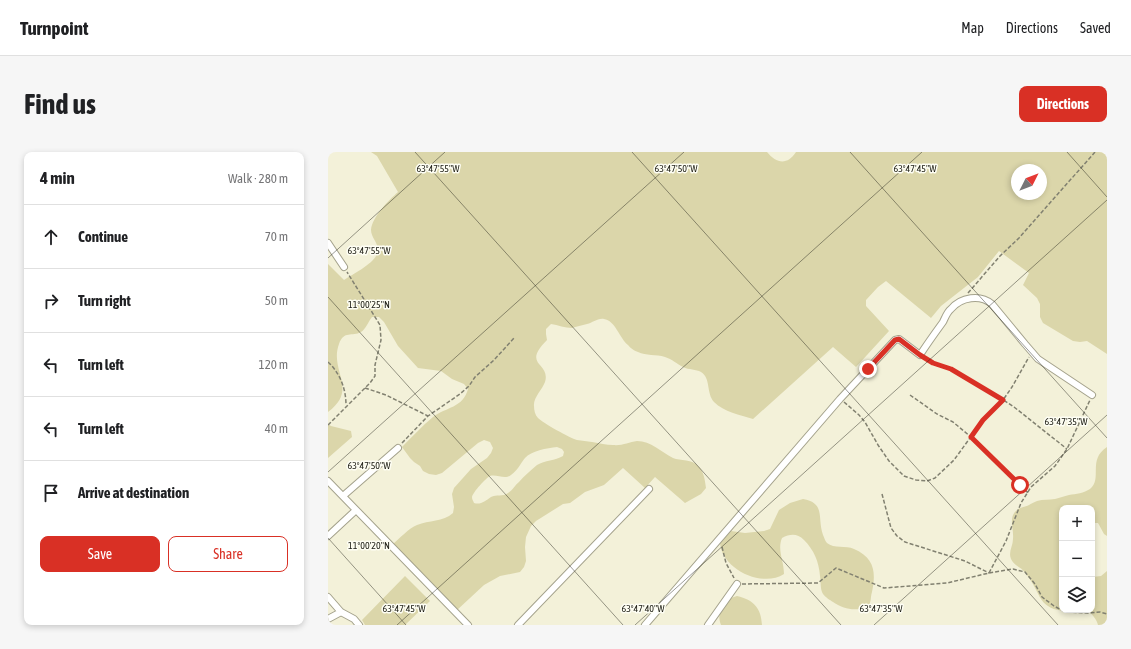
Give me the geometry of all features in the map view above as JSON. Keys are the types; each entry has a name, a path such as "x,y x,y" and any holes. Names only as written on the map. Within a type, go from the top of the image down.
{"street":[{"path":"328,243 344,267"},
{"path":"645,625 840,399 895,340 899,339 920,355 944,320 949,310 962,300 979,298 987,300 1038,359 1092,395"},
{"path":"343,496 398,448"},
{"path":"328,481 468,625"},
{"path":"518,625 649,489"},
{"path":"328,536 356,510"},
{"path":"708,625 737,584"},
{"path":"328,597 341,612 354,619 360,625"},
{"path":"328,619 341,612"}],"path":[{"path":"962,300 1095,152"},
{"path":"328,425 375,376 377,351 381,340 380,325 344,267"},
{"path":"398,448 428,416 469,386 475,377 516,337"},
{"path":"840,399 859,414 866,422 878,445 889,461 904,476 916,480 927,480 935,478 954,460 983,420 1003,400 1032,352"},
{"path":"920,355 933,363 951,369 1014,407 1067,449"},
{"path":"328,362 337,372 344,388 346,406"},
{"path":"365,388 392,398 428,416"},
{"path":"910,394 937,414 953,422 971,437 1028,493"},
{"path":"989,573 1006,540 1021,503 1031,487 1055,466 1067,449 1092,395"},
{"path":"882,494 892,528 897,536 905,542 965,561 989,573"},
{"path":"720,539 726,563 737,584 818,583 836,568 884,588 947,583 1013,569 1025,572 1035,584 1042,597 1065,612 1100,612 1107,614"}],"shaded area":[{"path":"371,152 767,152 778,161 785,161 796,152 1107,152 1107,354 1087,341 1073,341 1043,323 1040,317 1040,304 1037,298 1023,285 1029,273 999,251 978,277 941,306 931,318 886,281 866,300 866,306 889,331 856,367 833,347 753,419 727,411 714,402 710,394 706,378 701,372 683,367 665,357 637,352 625,342 608,320 599,319 572,328 551,324 546,329 547,340 540,348 537,355 538,363 546,376 545,382 534,403 535,412 538,418 577,440 608,445 642,441 656,447 673,458 693,462 703,473 706,488 701,494 685,503 655,477 645,488 623,468 604,485 585,492 570,503 563,504 536,521 531,526 526,537 526,561 520,572 500,576 484,585 456,611 392,545 414,526 445,518 453,513 454,507 452,494 454,488 471,469 487,458 491,453 493,448 490,442 484,440 478,443 442,473 436,475 423,471 420,466 410,458 402,447 433,417 458,404 466,395 468,389 464,384 452,379 441,371 418,368 398,346 384,322 379,317 372,317 363,331 346,335 339,344 337,363 342,387 341,395 337,404 328,412 328,264 344,280 374,259 378,249 371,233 372,225 382,209 398,192 377,156","holes":["557,447 562,449 564,452 563,456 537,465 506,494 493,496 481,503 474,503 472,498 473,495 480,485 490,476 504,477 511,475 531,453 549,448"]},
{"path":"328,424 351,431 352,437 328,458"},
{"path":"1107,447 1107,536 1104,534 1098,523 1095,523 1095,505 1059,505 1059,610 1054,609 1042,600 1024,572 1011,559 1010,554 1013,539 1013,516 1014,513 1020,508 1037,501 1055,499 1090,489 1094,485 1096,463 1101,452"},
{"path":"803,499 815,504 818,508 821,529 827,543 833,546 854,549 866,557 870,562 874,572 874,579 868,607 859,609 846,608 837,605 823,594 815,556 808,544 796,535 782,538 780,551 784,574 775,578 764,579 743,573 733,566 726,558 721,549 720,539 725,534 731,531 745,533 770,529 779,510 790,503"},
{"path":"1107,571 1107,625 1098,625 1091,613 1095,613 1095,577 1101,576"},
{"path":"405,576 430,601 405,625 365,625 362,620"},
{"path":"737,596 752,602 756,606 760,614 762,625 721,625 719,617 721,610 731,598"}],"route":[{"path":"868,369 895,340 899,339 933,363 951,369 1003,400 983,420 971,437 1020,485"}]}
